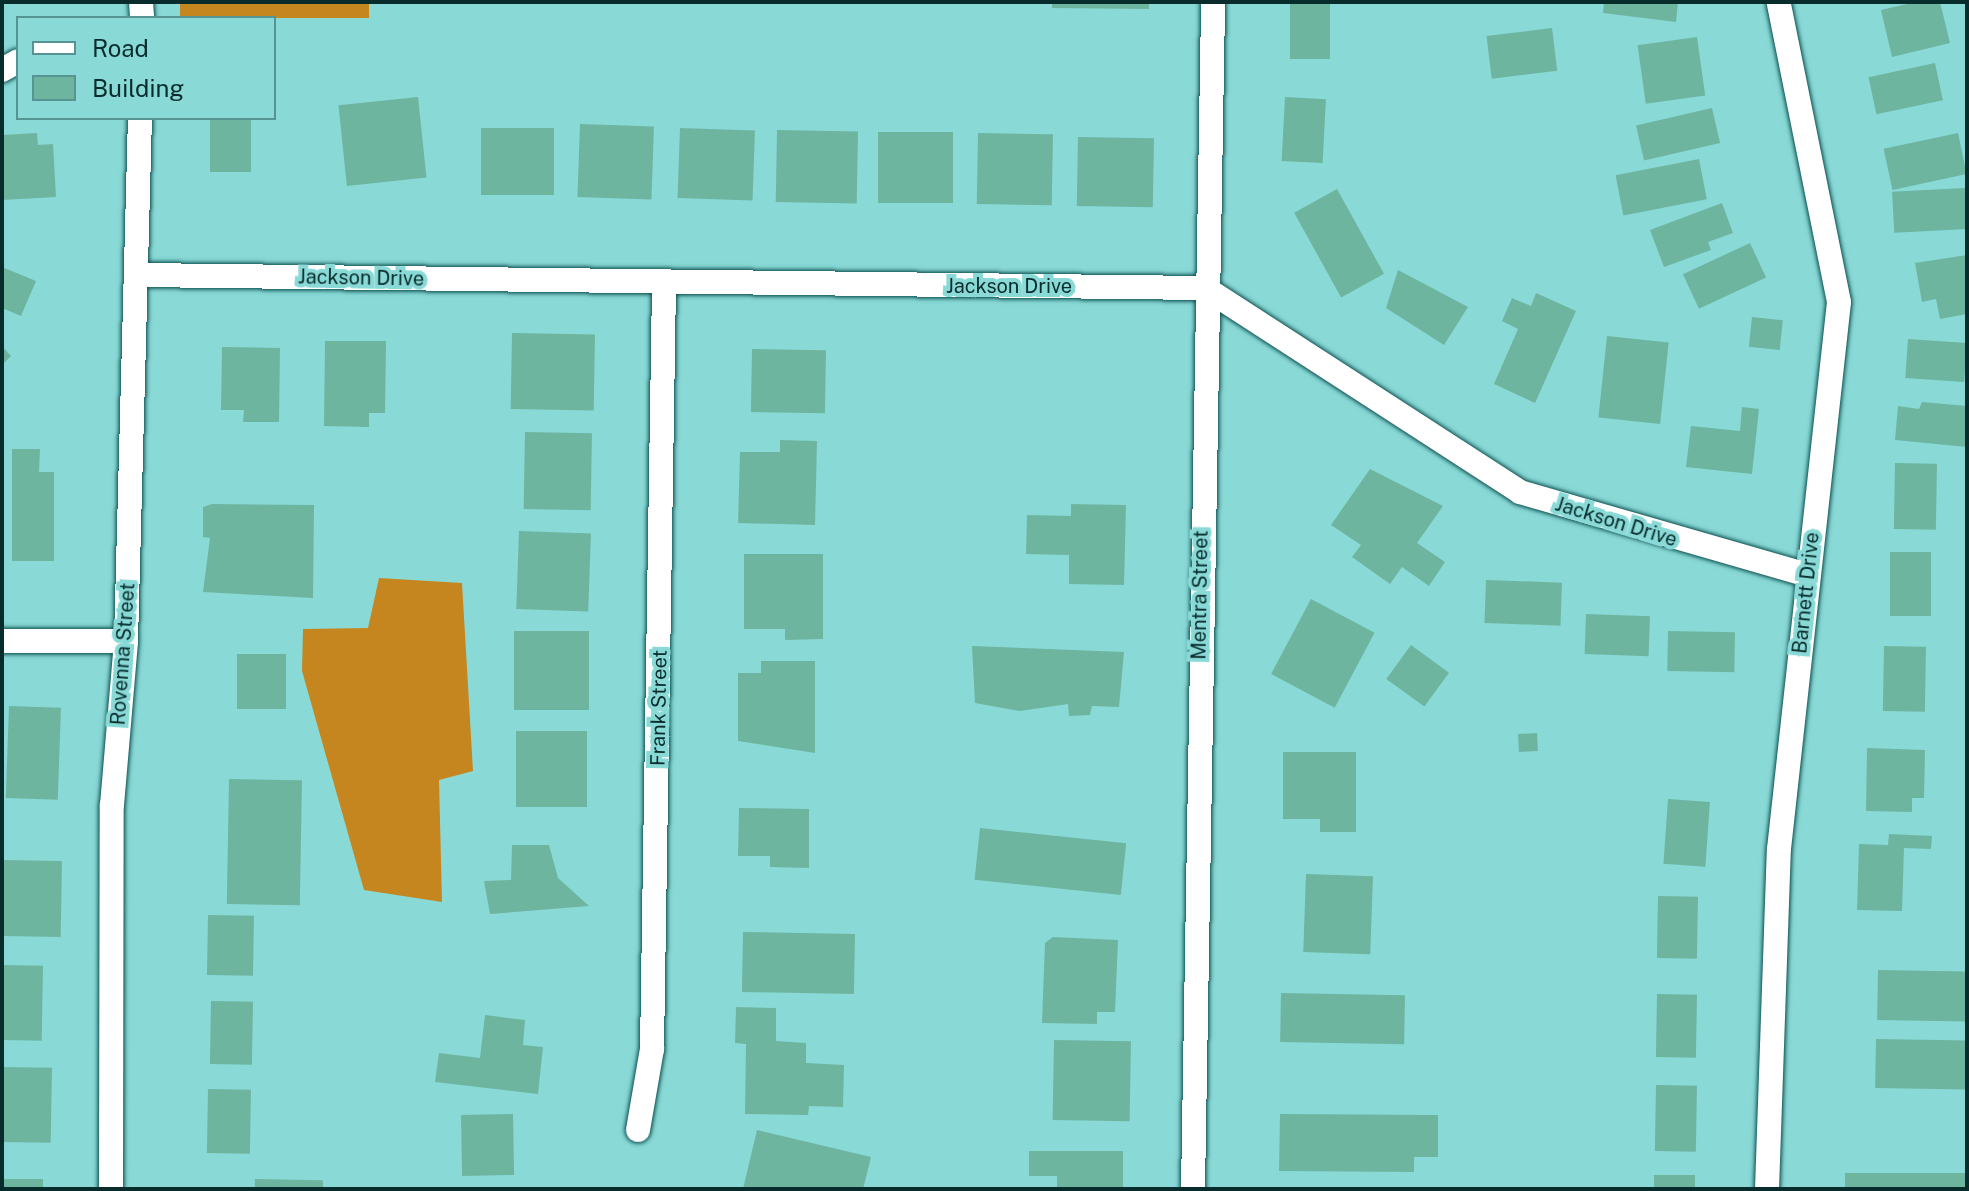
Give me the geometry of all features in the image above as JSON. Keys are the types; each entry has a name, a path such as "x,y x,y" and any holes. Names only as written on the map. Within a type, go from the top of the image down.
{"street":[{"name":"Mentra Street","path":"1193,1189 1205,288 1213,2"},
{"name":"Barnett Drive","path":"1767,1189 1779,849 1839,302 1779,4"},
{"name":"Rovenna Street","path":"111,1189 112,805 126,641 139,275 140,120"},
{"name":"Jackson Drive","path":"139,275 664,284 1205,288 1520,492 1808,575"},
{"name":"Frank Street","path":"638,1130 652,1049 664,284"},
{"path":"2,641 126,641"}],"shaded area":[{"path":"180,2 369,2 369,18 180,16"},
{"path":"379,578 462,583 473,771 439,780 442,902 364,890 302,671 303,629 368,628"}],"building":[{"path":"1052,2 1149,2 1149,9 1052,8"},
{"path":"1290,2 1330,2 1330,59 1290,59"},
{"path":"1604,2 1678,2 1676,22 1603,13"},
{"path":"1916,2 1940,2 1950,43 1892,57 1881,10"},
{"path":"1552,28 1557,71 1492,79 1486,36"},
{"path":"1697,37 1705,95 1646,104 1638,45"},
{"path":"1935,63 1943,100 1876,114 1868,77"},
{"path":"418,97 426,178 347,186 338,105"},
{"path":"1285,97 1326,99 1323,163 1282,161"},
{"path":"1712,108 1720,143 1644,161 1636,126"},
{"path":"210,120 251,120 251,172 210,172"},
{"path":"580,124 654,127 651,200 577,197"},
{"path":"481,128 554,128 554,195 481,195"},
{"path":"680,128 755,131 753,201 678,198"},
{"path":"777,130 858,131 857,203 776,202"},
{"path":"878,132 953,132 953,203 878,203"},
{"path":"37,133 38,145 53,144 56,197 2,200 2,135"},
{"path":"978,133 1053,134 1052,205 977,204"},
{"path":"1958,133 1967,174 1892,190 1884,149"},
{"path":"1078,137 1154,138 1153,207 1077,206"},
{"path":"1699,159 1707,199 1623,215 1616,175"},
{"path":"1965,188 1967,229 1894,233 1892,192"},
{"path":"1337,189 1384,274 1341,298 1294,213"},
{"path":"1722,203 1733,233 1708,242 1711,250 1664,267 1650,230"},
{"path":"1750,243 1766,277 1699,309 1683,274"},
{"path":"1967,255 1967,314 1940,319 1936,299 1922,302 1915,263"},
{"path":"2,267 36,281 21,316 2,308"},
{"path":"1398,270 1468,307 1444,345 1386,308"},
{"path":"1536,293 1576,311 1535,403 1494,384 1518,329 1502,321 1512,298 1531,306"},
{"path":"1752,317 1783,320 1780,350 1749,347"},
{"path":"512,333 595,334 594,410 511,409"},
{"path":"1607,336 1669,342 1660,424 1598,418"},
{"path":"1908,339 1967,343 1964,382 1905,378"},
{"path":"325,341 386,341 385,413 369,413 369,427 324,426"},
{"path":"2,346 11,356 2,365"},
{"path":"222,347 280,348 279,422 243,422 244,410 221,410"},
{"path":"752,349 826,350 825,413 751,412"},
{"path":"1922,402 1967,406 1967,447 1895,440 1898,406 1919,409"},
{"path":"1742,407 1759,409 1752,474 1686,467 1691,426 1740,431"},
{"path":"525,432 592,433 591,510 524,509"},
{"path":"780,440 817,441 815,525 738,523 740,452 780,452"},
{"path":"12,449 40,449 39,472 54,472 54,561 12,561"},
{"path":"1895,463 1937,464 1936,530 1894,529"},
{"path":"1370,469 1443,506 1417,543 1445,562 1429,586 1402,567 1390,584 1352,557 1361,545 1331,525"},
{"path":"212,504 314,505 313,598 203,592 210,538 203,537 203,507"},
{"path":"1071,504 1126,505 1124,585 1069,584 1069,555 1026,554 1027,515 1071,516"},
{"path":"519,531 591,534 588,611 516,609"},
{"path":"1890,552 1931,552 1931,616 1890,616"},
{"path":"744,554 823,554 823,639 785,640 785,629 744,629"},
{"path":"1486,580 1562,583 1560,626 1484,623"},
{"path":"1311,599 1375,633 1335,708 1271,674"},
{"path":"1586,614 1650,616 1649,656 1585,654"},
{"path":"514,631 589,631 589,710 514,710"},
{"path":"1668,631 1735,632 1734,672 1667,671"},
{"path":"1411,645 1449,673 1424,707 1386,679"},
{"path":"972,646 1124,652 1119,707 1092,706 1090,715 1069,716 1068,704 1020,711 975,703"},
{"path":"1884,646 1926,647 1925,712 1883,711"},
{"path":"237,654 286,654 286,709 237,709"},
{"path":"761,661 815,661 815,753 738,741 738,673 761,673"},
{"path":"9,706 61,708 58,800 6,798"},
{"path":"516,731 587,731 587,807 516,807"},
{"path":"1537,733 1538,751 1519,752 1518,734"},
{"path":"1867,748 1925,750 1924,798 1912,798 1912,812 1866,811"},
{"path":"1283,752 1356,752 1356,832 1320,832 1320,819 1283,819"},
{"path":"229,779 302,780 300,905 227,904"},
{"path":"1668,799 1710,802 1705,867 1663,864"},
{"path":"739,808 809,809 809,868 770,867 770,856 738,856"},
{"path":"980,828 1126,843 1121,895 975,880"},
{"path":"1889,834 1932,836 1931,849 1904,848 1902,911 1857,910 1859,844 1888,845"},
{"path":"512,845 549,845 558,878 589,906 490,914 484,881 511,880"},
{"path":"2,860 62,861 61,937 2,936"},
{"path":"1306,874 1373,876 1370,954 1303,952"},
{"path":"1658,896 1698,897 1697,959 1657,958"},
{"path":"208,915 254,916 253,976 207,975"},
{"path":"743,932 855,934 854,994 742,992"},
{"path":"1053,937 1118,940 1115,1012 1097,1012 1097,1024 1042,1023 1045,943"},
{"path":"2,965 43,966 42,1041 2,1040"},
{"path":"1878,970 1967,972 1966,1022 1877,1020"},
{"path":"1281,993 1405,995 1404,1044 1280,1042"},
{"path":"1657,994 1697,995 1696,1058 1656,1057"},
{"path":"211,1001 253,1002 252,1065 210,1064"},
{"path":"736,1007 776,1008 776,1041 806,1043 806,1063 844,1065 843,1107 809,1106 808,1115 745,1114 746,1044 735,1043"},
{"path":"485,1015 525,1020 523,1045 543,1047 538,1094 435,1082 439,1053 480,1058"},
{"path":"1876,1039 1967,1041 1966,1090 1875,1088"},
{"path":"1054,1040 1131,1041 1130,1121 1053,1120"},
{"path":"2,1067 52,1068 51,1143 2,1142"},
{"path":"1656,1085 1697,1086 1696,1152 1655,1151"},
{"path":"208,1089 251,1090 250,1154 207,1153"},
{"path":"513,1114 514,1175 462,1176 461,1115"},
{"path":"1280,1114 1438,1115 1438,1157 1414,1157 1414,1172 1279,1171"},
{"path":"757,1130 871,1157 863,1189 743,1189"},
{"path":"1029,1151 1123,1151 1123,1189 1057,1189 1057,1176 1029,1176"},
{"path":"1845,1173 1967,1173 1967,1189 1845,1189"},
{"path":"1654,1175 1695,1175 1695,1189 1654,1189"},
{"path":"2,1179 43,1179 43,1189 2,1189"},
{"path":"255,1179 323,1180 323,1189 255,1189"}]}
